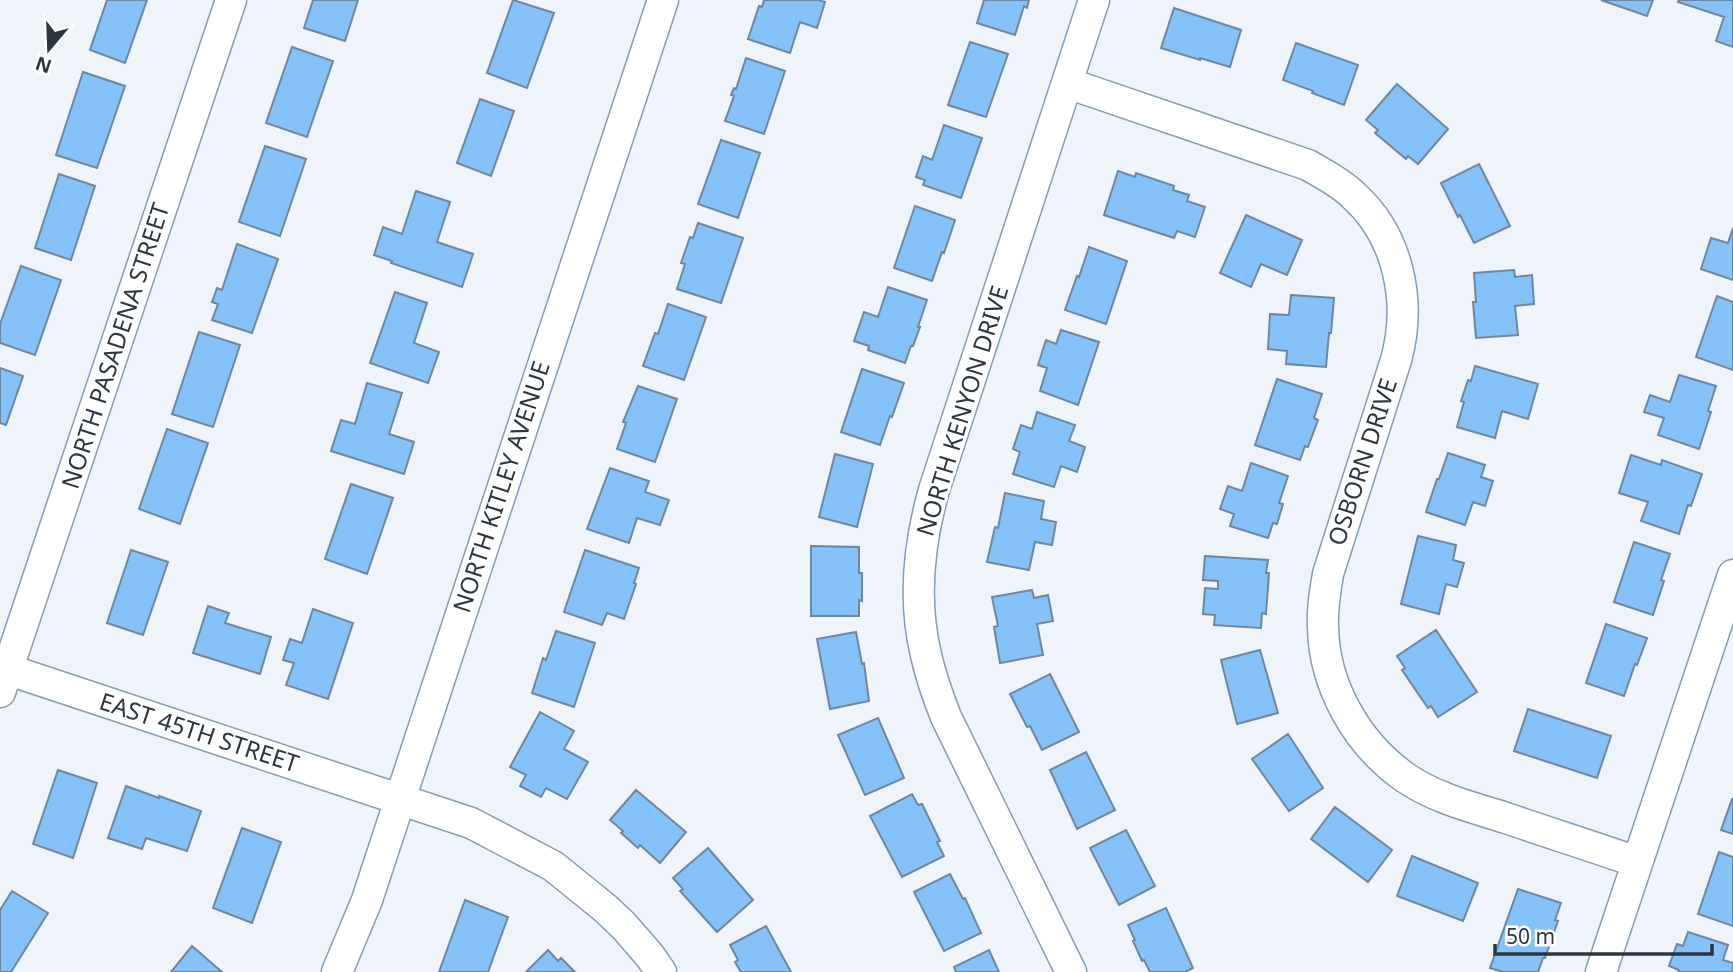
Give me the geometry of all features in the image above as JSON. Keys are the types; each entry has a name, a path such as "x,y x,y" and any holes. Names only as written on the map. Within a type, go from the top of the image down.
{"street":[{"name":"NORTH PASADENA STREET","path":"2,676 231,0"},
{"name":"NORTH KITLEY AVENUE","path":"337,972 367,900 663,0"},
{"name":"NORTH KENYON DRIVE","path":"1071,972 946,717 925,652 919,597 922,542 929,508 1094,0"},
{"name":"OSBORN DRIVE","path":"1067,83 1308,165 1332,178 1353,195 1372,216 1386,239 1400,278 1402,332 1398,353 1328,574 1323,628 1333,682 1357,730 1384,760 1405,778 1441,797 1637,862"},
{"path":"1601,972 1733,575"},
{"name":"EAST 45TH STREET","path":"2,676 471,823 553,866 624,926 661,972"}],"building":[{"path":"107,0 147,0 125,63 90,50"},
{"path":"313,0 358,0 345,41 304,28"},
{"path":"513,0 554,13 527,88 487,73"},
{"path":"764,0 825,2 817,28 800,22 790,53 748,39 759,6 762,7"},
{"path":"984,0 1029,0 1027,8 1024,6 1015,35 977,23"},
{"path":"1601,0 1653,0 1647,16"},
{"path":"1733,0 1733,47 1716,41 1724,17 1678,2"},
{"path":"1174,8 1241,30 1230,67 1161,48"},
{"path":"970,42 1008,54 986,117 948,105"},
{"path":"1296,43 1358,65 1344,105 1283,80"},
{"path":"292,47 333,61 307,137 266,123"},
{"path":"746,58 785,71 764,134 725,121 734,96 731,95 734,88 736,89"},
{"path":"83,72 125,86 97,168 56,155"},
{"path":"1397,84 1448,129 1418,164 1408,156 1406,159 1375,133 1378,130 1366,120"},
{"path":"480,99 514,111 491,176 457,163"},
{"path":"944,125 982,138 961,198 923,185 925,180 916,177 923,156 932,160"},
{"path":"721,140 760,153 738,218 698,204"},
{"path":"265,146 306,159 280,236 239,222"},
{"path":"1479,164 1510,226 1474,243 1441,183"},
{"path":"1118,171 1135,177 1136,173 1174,186 1173,190 1189,195 1187,201 1205,207 1195,237 1177,231 1174,238 1104,215"},
{"path":"59,174 95,186 71,260 35,248"},
{"path":"416,191 450,202 437,242 473,254 462,287 374,255 383,227 402,234"},
{"path":"915,206 955,220 932,281 894,268"},
{"path":"1246,215 1302,240 1287,275 1261,264 1251,287 1220,273"},
{"path":"698,223 743,238 721,303 677,289 685,264 681,263"},
{"path":"1733,228 1733,280 1701,269 1711,238 1728,243"},
{"path":"237,244 278,259 252,333 212,320 218,304 212,302 217,288 222,290"},
{"path":"1089,247 1127,261 1106,324 1065,310"},
{"path":"21,266 61,280 35,355 0,343 0,324"},
{"path":"1514,270 1515,277 1532,275 1534,304 1515,306 1518,335 1476,338 1474,273"},
{"path":"888,287 927,300 920,327 905,363 868,350 869,346 854,341 864,312 878,317"},
{"path":"395,292 427,303 414,343 439,352 428,383 370,363"},
{"path":"1291,295 1334,298 1326,367 1286,364 1287,351 1268,349 1270,314 1289,315"},
{"path":"1717,296 1733,302 1733,370 1696,357"},
{"path":"668,304 706,317 684,380 643,366"},
{"path":"1061,330 1099,342 1078,405 1040,391 1047,368 1038,365 1046,340 1056,344"},
{"path":"199,332 240,345 213,427 172,414"},
{"path":"1475,366 1538,384 1528,419 1502,411 1495,438 1457,427 1464,402 1461,401"},
{"path":"0,368 23,376 6,425 0,423"},
{"path":"862,369 904,383 880,445 841,432"},
{"path":"1679,375 1716,386 1699,449 1658,435 1664,418 1644,412 1650,395 1670,402"},
{"path":"1277,379 1322,394 1314,418 1318,420 1300,460 1255,445"},
{"path":"367,383 402,393 389,434 414,442 404,474 331,451 341,420 355,424"},
{"path":"638,386 677,399 655,462 617,449 626,423 623,422"},
{"path":"1037,412 1075,425 1069,441 1085,447 1077,472 1061,466 1054,487 1013,474 1020,452 1013,449 1021,425 1032,429"},
{"path":"167,429 208,443 180,524 139,509"},
{"path":"1448,453 1485,465 1481,477 1493,481 1485,506 1473,502 1465,525 1426,512"},
{"path":"835,454 873,464 857,527 819,517"},
{"path":"1631,455 1661,465 1662,460 1702,474 1679,534 1641,521 1648,502 1619,493"},
{"path":"1251,463 1288,476 1279,503 1283,504 1277,524 1273,523 1268,538 1230,526 1234,514 1220,509 1228,486 1242,491"},
{"path":"610,468 649,481 645,492 669,500 660,525 637,518 629,543 587,529"},
{"path":"351,484 393,498 367,574 325,559"},
{"path":"1005,493 1044,501 1041,519 1056,522 1052,545 1035,542 1029,570 987,562"},
{"path":"1418,536 1456,545 1453,560 1464,563 1457,587 1446,584 1439,614 1401,604"},
{"path":"1634,542 1670,554 1653,615 1614,602"},
{"path":"811,546 859,547 862,601 859,600 859,616 811,616"},
{"path":"131,550 168,562 143,635 107,623"},
{"path":"585,550 639,568 624,619 607,613 602,625 564,612"},
{"path":"1205,556 1268,560 1266,614 1262,613 1261,628 1214,625 1215,615 1203,614 1205,588 1218,589 1218,581 1203,580"},
{"path":"1032,590 1034,598 1048,595 1053,621 1037,624 1043,655 1000,663 994,627 998,626 992,597"},
{"path":"208,606 229,613 225,623 271,637 260,674 193,653"},
{"path":"313,609 353,623 328,699 286,685 294,663 283,660 290,639 302,643"},
{"path":"1606,624 1647,638 1624,696 1586,683"},
{"path":"1436,630 1477,692 1438,717 1431,706 1428,708 1402,670 1405,668 1397,656"},
{"path":"556,631 595,643 574,707 532,693 543,658 546,660"},
{"path":"856,632 862,664 864,663 869,701 830,709 817,639"},
{"path":"1260,650 1278,713 1237,724 1221,660"},
{"path":"1050,674 1079,732 1042,750 1010,694"},
{"path":"1528,709 1611,736 1597,778 1514,751"},
{"path":"540,712 574,731 564,749 588,762 567,799 546,788 541,797 520,786 526,775 510,767"},
{"path":"878,718 904,778 865,795 838,735"},
{"path":"1288,734 1323,788 1289,811 1252,759"},
{"path":"1086,752 1115,810 1077,829 1050,770"},
{"path":"58,770 97,783 73,858 33,844"},
{"path":"126,786 201,811 187,851 146,838 142,849 108,838"},
{"path":"636,790 686,832 660,863 640,845 638,848 610,820"},
{"path":"912,794 918,805 922,804 940,841 937,842 944,856 902,877 870,816"},
{"path":"1733,799 1733,834 1721,830"},
{"path":"1335,807 1392,850 1368,882 1311,839"},
{"path":"242,828 281,842 252,923 213,908"},
{"path":"1126,830 1155,886 1119,905 1090,848"},
{"path":"708,848 753,900 717,932 680,891 683,889 673,878"},
{"path":"1719,852 1733,857 1733,926 1698,914"},
{"path":"1412,856 1478,883 1463,921 1397,896"},
{"path":"950,874 963,899 965,898 981,933 944,951 914,892"},
{"path":"1518,889 1561,903 1555,920 1558,921 1538,972 1503,972 1490,968"},
{"path":"12,891 48,913 11,972 0,972 0,910"},
{"path":"465,900 508,917 488,972 439,972"},
{"path":"1166,908 1193,968 1185,972 1150,972 1144,960 1142,961 1128,925"},
{"path":"766,926 791,972 741,972 730,945"},
{"path":"1688,932 1728,945 1723,960 1733,963 1733,972 1678,972 1679,970 1669,966 1677,944 1683,946"},
{"path":"192,946 222,972 171,972"},
{"path":"548,950 558,961 561,958 575,972 526,972"},
{"path":"989,950 999,972 956,972 954,967"}]}
